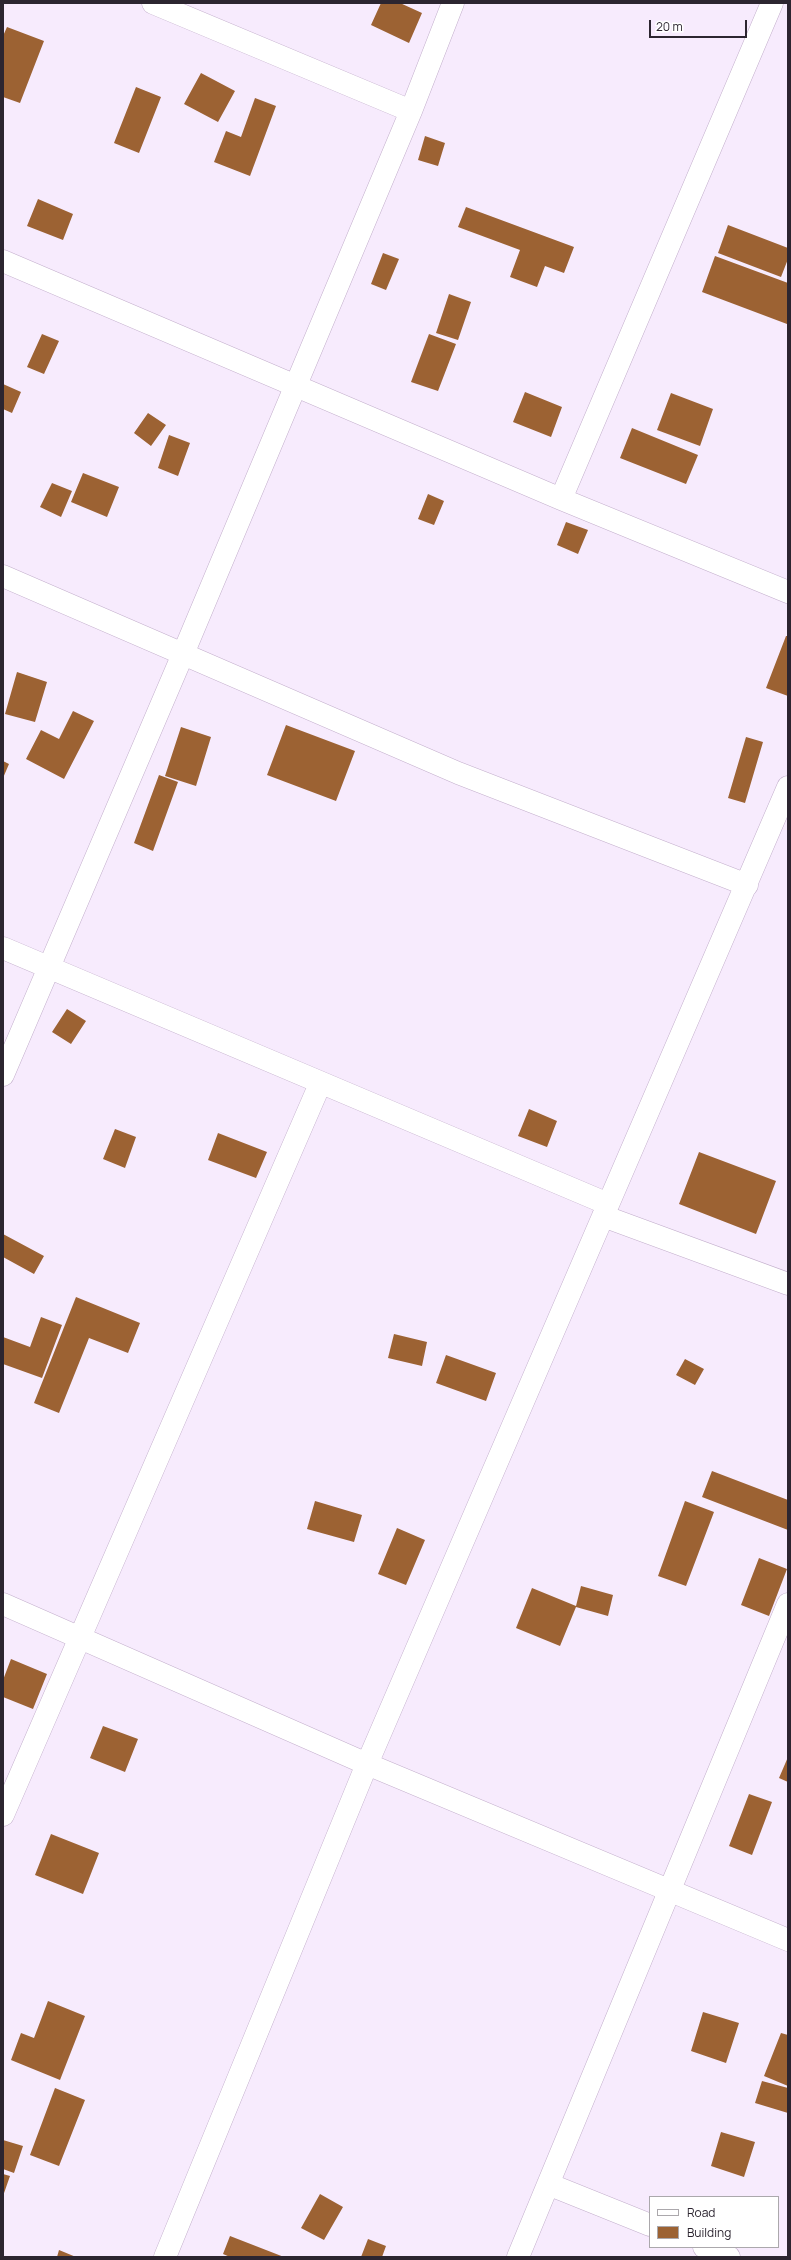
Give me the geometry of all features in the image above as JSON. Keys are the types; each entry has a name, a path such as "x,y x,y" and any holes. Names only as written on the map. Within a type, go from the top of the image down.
{"street":[{"path":"153,3 411,111"},
{"path":"3,1075 183,654 411,111 453,3"},
{"path":"561,499 772,3"},
{"path":"3,261 561,499 788,592"},
{"path":"3,576 458,773 747,885"},
{"path":"165,2257 367,1764 788,787"},
{"path":"3,948 320,1084 605,1210 788,1284"},
{"path":"3,1816 320,1084"},
{"path":"3,1604 367,1764 788,1940"},
{"path":"518,2257 788,1606"},
{"path":"548,2184 649,2225"},
{"path":"706,2248 729,2257"}],"building":[{"path":"381,3 400,3 422,13 409,43 371,25"},
{"path":"7,27 44,41 20,103 3,97 3,36"},
{"path":"201,73 235,91 218,122 184,104"},
{"path":"136,87 161,97 139,153 114,143"},
{"path":"255,98 276,106 250,176 214,162 226,131 241,137"},
{"path":"425,136 445,143 438,166 418,160"},
{"path":"38,199 73,214 63,240 27,226"},
{"path":"466,207 574,247 564,273 545,266 537,287 510,277 520,250 458,227"},
{"path":"728,225 788,248 788,259 781,277 718,253"},
{"path":"383,253 399,259 386,290 371,284"},
{"path":"715,256 788,283 787,324 702,292"},
{"path":"449,294 471,302 458,340 436,333"},
{"path":"42,334 59,341 44,374 27,367"},
{"path":"429,334 456,344 438,391 411,382"},
{"path":"3,384 21,392 12,413 3,409"},
{"path":"525,392 562,407 551,437 513,422"},
{"path":"671,393 713,409 700,446 657,430"},
{"path":"148,413 166,425 151,446 134,433"},
{"path":"632,428 698,455 686,484 620,458"},
{"path":"169,435 190,443 178,476 158,468"},
{"path":"83,473 119,487 107,517 71,502"},
{"path":"52,483 72,491 61,517 40,507"},
{"path":"428,494 444,501 434,525 418,519"},
{"path":"566,522 588,530 578,554 557,545"},
{"path":"786,636 788,636 788,696 766,688"},
{"path":"17,672 47,682 35,722 5,714"},
{"path":"73,711 94,721 64,779 26,759 41,730 59,739"},
{"path":"286,725 355,751 336,801 267,775"},
{"path":"181,727 211,737 196,786 165,776"},
{"path":"746,737 763,742 745,803 728,798"},
{"path":"3,761 9,764 3,778"},
{"path":"159,775 178,782 153,851 134,843"},
{"path":"67,1009 86,1021 71,1044 52,1032"},
{"path":"529,1109 557,1121 547,1147 518,1136"},
{"path":"115,1129 136,1137 125,1168 103,1159"},
{"path":"218,1133 267,1152 256,1178 208,1160"},
{"path":"699,1152 776,1181 756,1234 679,1204"},
{"path":"3,1234 44,1256 34,1274 3,1257"},
{"path":"76,1297 140,1323 128,1353 89,1338 59,1413 34,1403"},
{"path":"41,1317 62,1325 42,1378 3,1364 3,1337 30,1347"},
{"path":"394,1334 427,1342 422,1366 388,1358"},
{"path":"446,1355 496,1373 486,1401 436,1383"},
{"path":"685,1359 704,1369 695,1385 676,1375"},
{"path":"712,1471 788,1500 788,1530 702,1497"},
{"path":"315,1501 362,1515 354,1542 307,1529"},
{"path":"685,1501 714,1512 686,1586 658,1576"},
{"path":"397,1528 425,1540 406,1585 378,1574"},
{"path":"759,1558 787,1569 769,1616 741,1605"},
{"path":"581,1586 613,1595 608,1616 576,1607 560,1646 516,1628 532,1588 576,1606"},
{"path":"11,1659 47,1674 33,1709 3,1697 3,1680"},
{"path":"103,1726 138,1739 125,1772 90,1758"},
{"path":"788,1757 788,1782 779,1778"},
{"path":"749,1794 772,1802 752,1855 729,1846"},
{"path":"51,1834 99,1853 83,1894 35,1875"},
{"path":"48,2001 85,2016 60,2080 11,2060 21,2033 34,2038"},
{"path":"703,2012 739,2023 726,2063 691,2051"},
{"path":"781,2033 788,2035 788,2086 764,2076"},
{"path":"762,2081 788,2088 788,2113 755,2103"},
{"path":"55,2088 85,2100 59,2166 30,2155"},
{"path":"721,2132 755,2142 744,2177 711,2166"},
{"path":"3,2140 23,2146 14,2173 3,2169"},
{"path":"3,2174 10,2176 3,2196"},
{"path":"320,2194 343,2207 324,2240 301,2228"},
{"path":"230,2236 284,2257 230,2257 223,2254"},
{"path":"368,2239 386,2246 382,2257 361,2257"},
{"path":"59,2250 76,2257 57,2257"}]}
